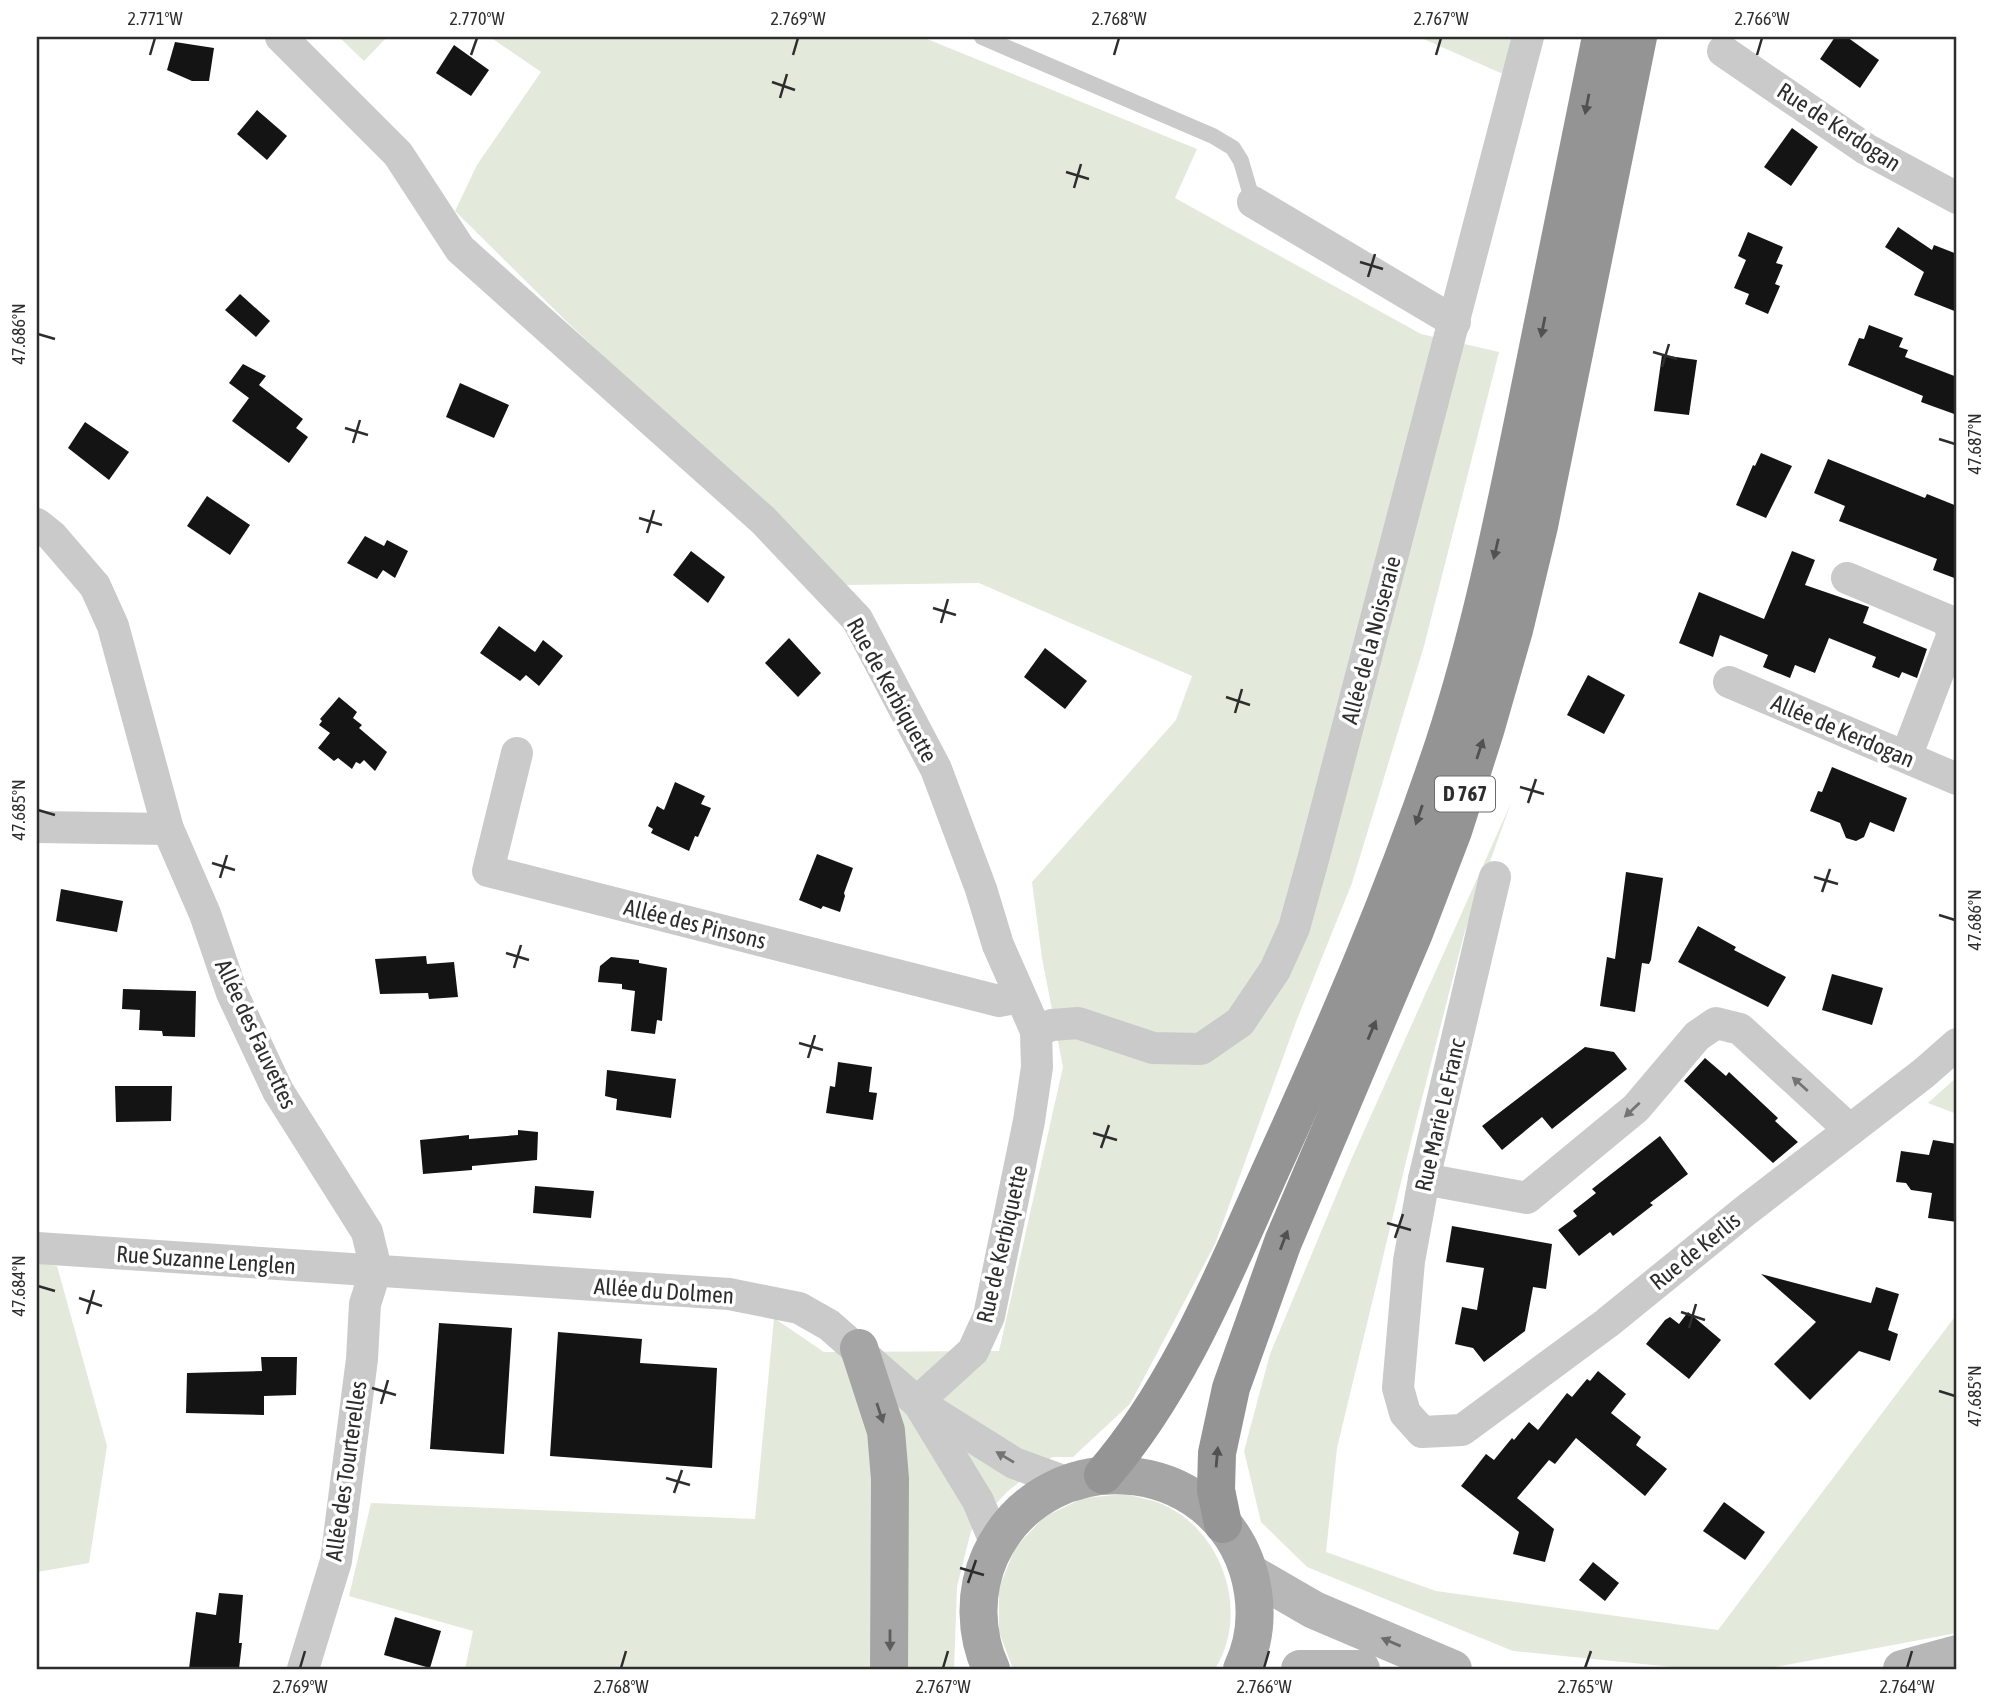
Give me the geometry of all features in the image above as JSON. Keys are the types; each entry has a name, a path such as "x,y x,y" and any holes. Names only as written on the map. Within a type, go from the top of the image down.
{"highway":[{"name":"D 767","path":"1086,1479 1142,1426 1207,1311 1373,939 1445,742 1488,583 1508,494 1601,37"},
{"name":"D 767","path":"1223,1524 1216,1490 1217,1452 1231,1388 1283,1242 1414,933 1453,831 1510,643 1539,526 1638,37"}],"main road":[{"path":"859,1348 886,1431 890,1479 889,1669"},
{"path":"991,1669 977,1651 980,1587 986,1565 1010,1524 1026,1507 1046,1493 1086,1479 1133,1475 1159,1481 1194,1498 1223,1524 1239,1547 1250,1573 1256,1612 1250,1651 1242,1669"},
{"path":"1250,1573 1314,1610 1453,1669"},
{"path":"1902,1669 1957,1654"},
{"path":"1300,1669 1361,1669"}],"street":[{"name":"Rue de Kerbiquette","path":"281,37 398,154 460,249 763,520 857,619 936,769 981,889 998,945 1036,1031 1037,1067 1029,1121 989,1316 973,1352 917,1402"},
{"name":"Allée de la Noiseraie","path":"1036,1031 1052,1025 1078,1023 1153,1048 1201,1049 1240,1021 1275,970 1294,929 1528,37"},
{"name":"Rue de Kerdogan","path":"1723,51 1866,149 1957,198"},
{"path":"1253,202 1455,322"},
{"name":"Allée des Fauvettes","path":"37,524 52,536 95,586 109,616 168,829 205,914 232,993 278,1091 367,1232 376,1269"},
{"path":"1847,578 1947,620 1953,634 1906,757"},
{"name":"Allée de Kerdogan","path":"1729,682 1957,779"},
{"name":"Allée des Pinsons","path":"517,753 488,871 999,1001 1020,998"},
{"path":"37,827 168,829"},
{"name":"Rue Marie Le Franc","path":"1422,1432 1405,1412 1398,1388 1409,1261 1424,1179 1495,877"},
{"path":"1424,1179 1527,1198 1636,1108 1697,1036 1716,1023 1740,1029 1850,1130"},
{"name":"Rue de Kerlis","path":"1422,1432 1462,1430 1607,1323 1745,1211 1924,1073 1957,1044"},
{"name":"Rue Suzanne Lenglen","path":"37,1248 316,1268 376,1269"},
{"name":"Allée du Dolmen","path":"376,1269 729,1294 799,1308 829,1325 859,1348 917,1402 1014,1463 1086,1479"},
{"name":"Allée des Tourterelles","path":"303,1669 336,1561 362,1359 365,1304 376,1269"},
{"name":"Allée du Dolmen","path":"917,1402 978,1501 996,1545"}],"lane":[{"path":"982,37 1213,136 1233,148 1241,161 1253,202"}],"green space":[{"path":"339,37 387,37 364,61"},
{"path":"490,37 922,37 1197,149 1175,198 1421,334 1499,352 1424,646 1352,883 1296,1022 1215,1244 1130,1404 1073,1457 1052,1457 1008,1491 971,1531 957,1587 954,1669 465,1669 473,1631 349,1596 371,1503 755,1519 774,1318 824,1352 999,1351 1063,1067 1042,958 1032,882 1176,720 1192,676 979,583 846,585 565,320 455,211 477,165 541,72"},
{"path":"1419,37 1512,37 1503,74"},
{"path":"1511,803 1465,931 1410,1145 1337,1448 1326,1552 1436,1591 1718,1630 1957,1314 1957,1633 1764,1669 1692,1669 1513,1651 1307,1567 1261,1522 1244,1451 1270,1354 1351,1160"},
{"path":"1957,1077 1957,1114 1928,1103"},
{"path":"37,1263 57,1266 107,1446 89,1563 37,1572"},
{"path":"1126,1494 1163,1505 1188,1520 1204,1537 1217,1557 1226,1579 1230,1625 1225,1648 1215,1669 1013,1669 999,1632 999,1588 1015,1548 1044,1517 1083,1498"}],"building":[{"path":"1835,37 1847,37 1879,60 1860,88 1820,59"},
{"path":"175,42 214,48 209,81 192,81 167,70"},
{"path":"454,45 489,70 471,96 436,73"},
{"path":"257,110 287,136 267,160 237,134"},
{"path":"1792,128 1818,147 1791,186 1764,167"},
{"path":"1898,227 1932,250 1934,245 1957,254 1957,312 1914,295 1924,272 1885,247"},
{"path":"1748,232 1783,247 1776,263 1783,265 1775,284 1780,286 1768,314 1745,304 1749,294 1734,288 1746,260 1738,256"},
{"path":"240,294 270,321 256,337 225,310"},
{"path":"1869,325 1903,338 1899,347 1908,350 1905,357 1957,377 1957,415 1921,402 1923,396 1848,365 1859,338 1864,339"},
{"path":"1662,355 1697,360 1689,415 1654,411"},
{"path":"243,364 266,376 259,385 303,419 296,428 308,437 289,463 232,421 249,398 229,383"},
{"path":"460,383 509,405 494,438 446,417"},
{"path":"85,422 129,452 109,480 68,448"},
{"path":"1761,453 1792,466 1766,518 1736,505"},
{"path":"1828,459 1925,498 1927,494 1957,506 1957,579 1933,570 1937,559 1839,521 1845,506 1814,493"},
{"path":"207,496 250,525 230,555 187,526"},
{"path":"365,536 384,546 387,540 408,551 395,578 383,570 377,579 347,563"},
{"path":"691,551 725,577 708,603 673,575"},
{"path":"1792,551 1815,560 1805,585 1869,607 1863,623 1927,649 1917,678 1902,672 1899,678 1872,667 1876,657 1829,638 1815,673 1795,665 1790,678 1763,667 1768,655 1720,635 1713,657 1679,643 1699,592 1764,619"},
{"path":"499,626 535,652 543,640 563,656 539,686 526,675 520,681 480,653"},
{"path":"789,638 821,673 798,697 765,663"},
{"path":"1045,648 1087,681 1065,709 1024,677"},
{"path":"1588,675 1625,695 1604,734 1567,715"},
{"path":"339,697 357,712 353,718 362,725 359,728 387,752 375,771 364,760 360,764 356,762 352,769 338,758 334,761 318,748 330,733 319,725 322,721 320,719"},
{"path":"1832,767 1907,798 1894,832 1870,822 1864,837 1856,841 1846,838 1840,823 1810,811 1818,791 1822,792"},
{"path":"675,782 705,796 701,804 711,808 689,851 651,833 653,829 648,826 657,806 664,810"},
{"path":"817,854 853,868 840,912 823,906 821,909 799,900"},
{"path":"1626,872 1663,878 1651,960 1649,964 1642,963 1635,1012 1600,1006 1607,957 1615,959"},
{"path":"61,889 123,901 117,932 56,921"},
{"path":"1698,926 1736,947 1734,950 1786,977 1768,1007 1678,962"},
{"path":"426,956 427,964 454,962 458,997 429,999 428,993 380,994 375,959"},
{"path":"611,957 639,960 639,963 667,968 662,1021 657,1020 655,1034 631,1031 635,991 622,989 622,984 598,982 600,966"},
{"path":"1832,974 1883,988 1872,1025 1822,1010"},
{"path":"123,989 196,991 195,1037 163,1036 162,1031 139,1030 140,1010 122,1009"},
{"path":"1585,1047 1614,1052 1627,1069 1552,1129 1542,1117 1502,1150 1482,1126"},
{"path":"1705,1058 1726,1076 1729,1072 1778,1118 1775,1121 1798,1142 1773,1163 1684,1081"},
{"path":"838,1062 872,1067 869,1092 877,1093 873,1120 826,1113 830,1086 835,1087"},
{"path":"607,1070 676,1079 671,1118 616,1110 617,1099 605,1096"},
{"path":"115,1086 172,1086 171,1121 116,1122"},
{"path":"518,1130 538,1132 537,1160 423,1174 420,1140 469,1135 469,1139 518,1135"},
{"path":"1660,1136 1688,1174 1613,1236 1610,1232 1579,1256 1558,1230 1577,1216 1573,1211 1596,1193 1592,1189"},
{"path":"1933,1140 1957,1144 1957,1222 1928,1218 1932,1193 1911,1190 1906,1183 1896,1182 1901,1151 1929,1155"},
{"path":"535,1186 594,1191 591,1218 533,1213"},
{"path":"1452,1226 1552,1244 1546,1289 1533,1287 1525,1331 1484,1362 1473,1348 1455,1344 1462,1307 1477,1310 1484,1268 1446,1262"},
{"path":"1761,1274 1871,1303 1876,1287 1899,1294 1888,1330 1898,1334 1890,1361 1859,1351 1810,1400 1774,1364 1816,1322"},
{"path":"1688,1312 1721,1340 1689,1379 1646,1344 1665,1320 1670,1317 1679,1324"},
{"path":"439,1323 512,1328 504,1454 430,1449"},
{"path":"558,1332 642,1339 640,1363 717,1368 712,1468 550,1456"},
{"path":"261,1357 297,1357 296,1395 264,1396 264,1415 186,1413 187,1373 262,1371"},
{"path":"1598,1371 1626,1394 1611,1413 1641,1437 1636,1445 1667,1469 1645,1496 1576,1438 1555,1464 1549,1460 1517,1498 1554,1529 1545,1562 1513,1554 1519,1532 1461,1486 1486,1454 1494,1460 1529,1422 1538,1430 1567,1393 1572,1397 1587,1379 1590,1381"},
{"path":"1724,1502 1765,1532 1745,1560 1703,1531"},
{"path":"1593,1562 1619,1583 1605,1601 1579,1580"},
{"path":"219,1593 243,1595 239,1669 189,1669 196,1612 216,1615"},
{"path":"395,1617 441,1631 430,1668 384,1655"}]}
